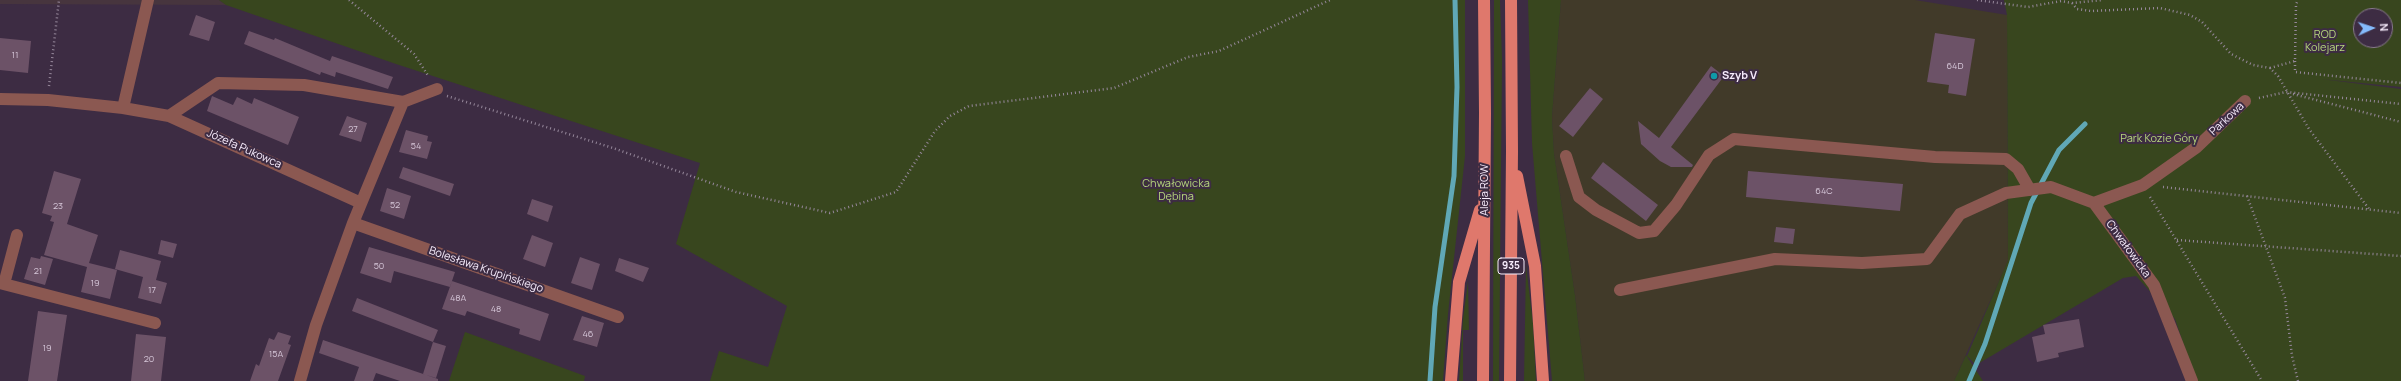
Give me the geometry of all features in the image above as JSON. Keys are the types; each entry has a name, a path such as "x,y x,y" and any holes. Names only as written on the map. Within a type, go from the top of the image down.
{"main road":[{"name":"Aleja ROW","path":"1483,381 1485,194 1484,0"},
{"name":"935","path":"1510,0 1512,151 1510,381"},
{"path":"1512,151 1535,266 1543,381"},
{"path":"1451,381 1459,282 1485,194"}],"street":[{"path":"123,108 148,0"},
{"path":"170,116 218,83 304,85 403,102 437,89"},
{"name":"Józefa Pukowca","path":"0,99 48,100 123,108 170,116 361,203"},
{"name":"Parkowa","path":"2094,203 2142,185 2197,147 2245,101"},
{"path":"300,381 316,325 353,223 403,102"},
{"path":"1566,156 1578,196 1596,210 1639,233 1654,231 1676,205 1709,155 1734,139 1935,157 2006,159 2018,169 2030,190"},
{"path":"1620,290 1775,259 1862,263 1927,259 1960,214 2006,194 2051,187 2094,203"},
{"name":"Chwałowicka","path":"2094,203 2154,284 2192,381"},
{"name":"Bolesława Krupińskiego","path":"353,223 618,317"},
{"path":"17,234 2,283 155,322"}],"path":[{"path":"48,100 59,0"},
{"path":"349,0 414,54 437,89 452,100 613,148 736,192 830,213 896,192 935,131 950,116 969,106 1114,88 1188,57 1219,52 1330,0"},
{"path":"1977,0 2028,7 2060,1 2072,3 2103,0"},
{"path":"2298,0 2296,4 2295,72 2401,83"},
{"path":"2072,3 2077,9 2091,11 2160,8 2190,14 2202,22 2231,54 2253,65 2270,68 2294,62"},
{"path":"2270,68 2278,76 2309,130 2370,210"},
{"path":"2286,92 2401,122"},
{"name":"Parkowa","path":"2245,101 2286,92 2401,104"},
{"path":"2142,185 2401,213"},
{"path":"2142,185 2262,381"},
{"path":"2247,196 2285,298 2292,356 2298,381"},
{"path":"2176,240 2401,256"}],"shaded area":[{"path":"0,0 219,0 226,5 0,4"},
{"path":"1561,0 1915,0 2007,15 2008,261 1954,381 1585,381 1575,295 1554,153 1552,117"}],"green space":[{"name":"Chwałowicka Dębina","path":"219,0 1465,0 1465,156 1448,314 1443,381 710,381 719,351 768,367 787,306 676,244 700,163 396,64 226,5"},
{"path":"1494,0 1500,0 1502,60 1499,381 1493,381"},
{"path":"1528,0 1561,0 1552,117 1554,153 1575,295 1585,381 1552,381 1532,143"},
{"name":"Park Kozie Góry","path":"2004,0 2401,0 2401,87 2321,79 2401,89 2401,381 2196,381 2175,319 2136,276 2123,278 1976,365 1967,356 2008,260 2007,15"},
{"path":"1526,265 1533,324 1536,381 1524,381"},
{"path":"1468,281 1469,330 1463,330 1463,381 1459,381 1463,319"},
{"path":"465,332 585,376 584,381 449,381"},
{"path":"1966,355 1983,381 1954,381"}],"building":[{"path":"196,15 215,22 209,41 189,35"},
{"path":"249,31 274,40 275,38 330,61 332,56 393,77 388,89 336,72 335,77 321,72 320,75 244,44"},
{"path":"1935,33 1975,39 1966,96 1948,93 1949,85 1927,82"},
{"path":"0,38 31,41 28,73 0,70"},
{"path":"1711,66 1724,76 1671,147 1693,165 1692,167 1671,167 1660,161 1641,144 1638,121 1659,138"},
{"path":"1590,88 1603,99 1573,137 1559,126"},
{"path":"212,96 233,105 237,97 252,104 254,98 299,117 288,145 207,111"},
{"path":"347,116 367,123 361,142 339,135"},
{"path":"406,130 428,136 427,141 432,142 427,159 399,152"},
{"path":"1603,162 1658,205 1646,221 1591,178"},
{"path":"403,167 454,184 450,196 399,178"},
{"path":"54,171 81,179 67,224 98,235 89,263 117,270 110,299 81,292 87,267 44,255 54,222 50,221 52,216 42,213"},
{"path":"1748,171 1903,184 1900,211 1746,197"},
{"path":"387,188 411,196 404,219 380,211"},
{"path":"532,199 553,206 548,222 527,214"},
{"path":"1776,227 1795,229 1793,244 1774,242"},
{"path":"532,235 553,243 545,267 523,259"},
{"path":"161,240 177,244 173,258 158,254"},
{"path":"369,247 455,272 450,287 394,271 391,283 360,273"},
{"path":"120,250 161,261 156,280 167,283 161,304 138,298 143,277 115,269"},
{"path":"41,256 53,259 45,285 24,279 31,257 40,259"},
{"path":"580,257 600,264 592,290 571,283"},
{"path":"619,258 649,268 643,282 615,271"},
{"path":"452,281 549,314 540,341 519,334 520,329 467,311 465,316 442,309"},
{"path":"357,298 438,330 433,342 352,311"},
{"path":"38,311 67,315 57,381 28,381"},
{"path":"582,316 604,323 597,347 573,340"},
{"path":"2079,319 2084,347 2058,353 2059,357 2037,362 2032,337 2045,334 2043,325"},
{"path":"278,332 291,336 288,344 291,345 278,381 250,381 256,364 259,366 269,338 274,340"},
{"path":"136,334 166,337 161,381 131,381"},
{"path":"323,340 438,379 438,381 400,381 376,373 373,381 354,381 359,367 319,353"},
{"path":"433,342 446,346 436,378 423,374"}],"waterway":[{"path":"1430,381 1435,307 1454,176 1457,87 1455,0"},
{"path":"1969,381 1985,344 2031,203 2059,150 2085,124"}],"place":[{"name":"Szyb V","path":"1714,76"}],"park label":[{"name":"ROD Kolejarz","path":"2325,41"}]}
